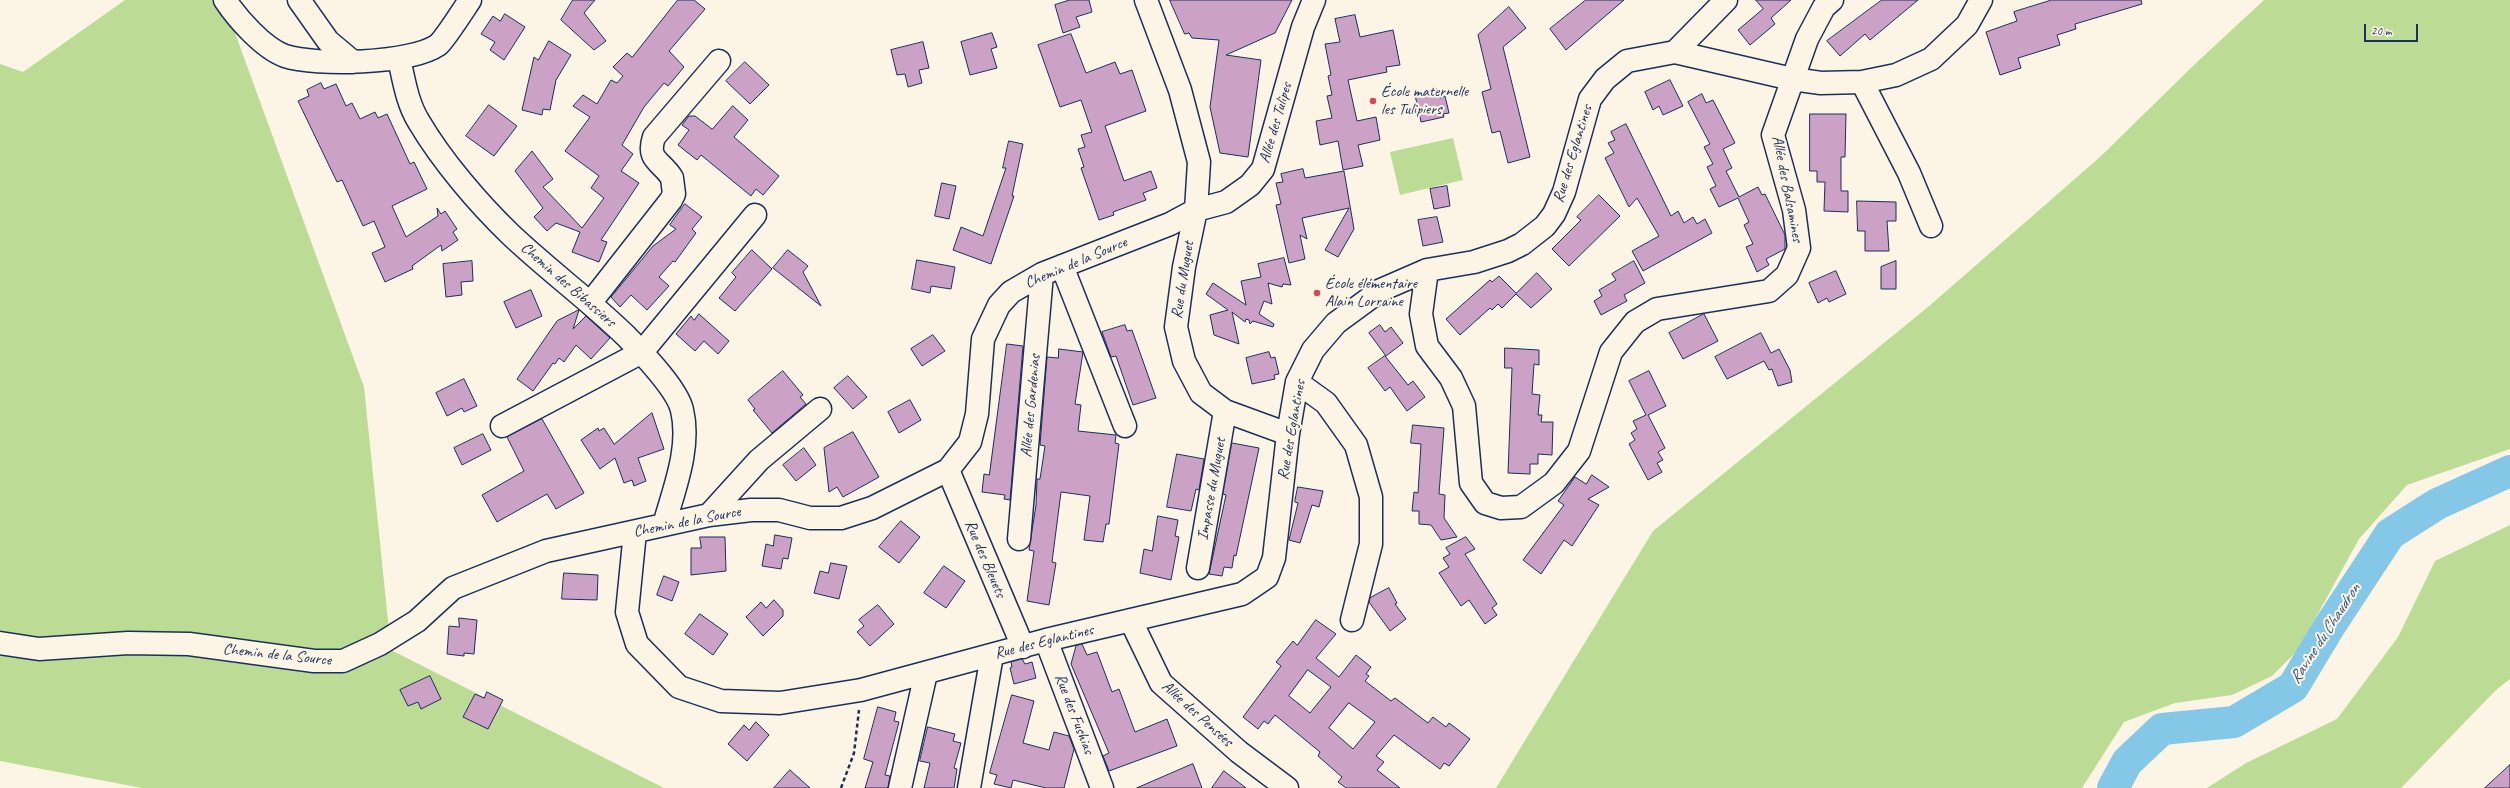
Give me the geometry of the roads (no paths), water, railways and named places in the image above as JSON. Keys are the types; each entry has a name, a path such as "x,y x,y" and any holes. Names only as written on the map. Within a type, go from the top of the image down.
{"street":[{"path":"225,0 247,30 284,56 308,60 353,62 399,59 438,44 470,0"},
{"path":"299,0 328,41 353,62"},
{"path":"1146,0 1180,90 1199,162 1196,210"},
{"name":"Allée des Tulipes","path":"1196,210 1226,202 1250,185 1263,169 1303,27 1314,0"},
{"path":"1675,52 1726,0"},
{"name":"Allée des Balsamines","path":"1427,270 1421,314 1427,346 1451,378 1464,406 1471,483 1485,503 1501,508 1521,507 1554,483 1579,451 1611,352 1634,322 1657,309 1769,291 1787,275 1800,248 1794,210 1773,135 1807,39 1824,7 1832,0"},
{"name":"Rue des Eglantines","path":"635,532 627,612 637,644 680,687 721,700 780,703 861,690 1046,640 1242,594 1267,577 1274,558 1288,434 1297,382 1313,350 1336,323 1381,290 1427,270 1474,262 1508,251 1545,226 1554,214 1564,192 1590,99 1605,79 1627,60 1675,52 1792,79 1821,83 1862,82 1896,75 1931,59 1967,25 1981,0"},
{"name":"Chemin des Bibassiers","path":"399,59 408,98 418,122 450,166 487,210 511,235 591,302 642,352 668,385 682,409 684,449 664,525"},
{"path":"591,302 671,200 674,185 672,178 656,162 652,154 654,137 719,61"},
{"path":"1862,82 1909,173 1931,226"},
{"name":"Chemin de la Source","path":"0,643 39,649 128,643 189,644 314,661 343,661 380,644 417,621 453,588 546,551 709,515 751,510 779,510 810,518 841,518 872,508 948,470 970,442 977,414 983,338 993,315 1011,292 1052,270 1170,224 1196,210"},
{"name":"Rue du Muguet","path":"1196,210 1184,267 1176,327 1184,361 1201,393 1225,411 1288,434"},
{"path":"502,426 642,352 755,214"},
{"path":"1052,270 1125,426"},
{"name":"Allée des Gardenias","path":"1019,539 1052,270"},
{"path":"1297,382 1326,403 1356,445 1371,497 1371,544 1352,620"},
{"path":"709,515 759,460 820,409"},
{"name":"Impasse du Muguet","path":"1198,568 1225,411"},
{"name":"Rue des Bleuets","path":"948,470 1022,647"},
{"name":"Allée des Pensées","path":"1131,621 1161,683 1239,752 1287,788"},
{"name":"Rue des Fushias","path":"1046,640 1102,788"},
{"path":"969,788 992,655"},
{"path":"900,788 926,673"}],"waterway":[{"name":"Ravine du Chaudron","path":"2113,788 2127,762 2162,729 2234,722 2293,687 2329,627 2390,534 2437,504 2510,471"}],"place":[{"name":"École maternelle les Tulipiers","path":"1373,101"},
{"name":"École élémentaire Alain Lorraine","path":"1317,293"}]}
